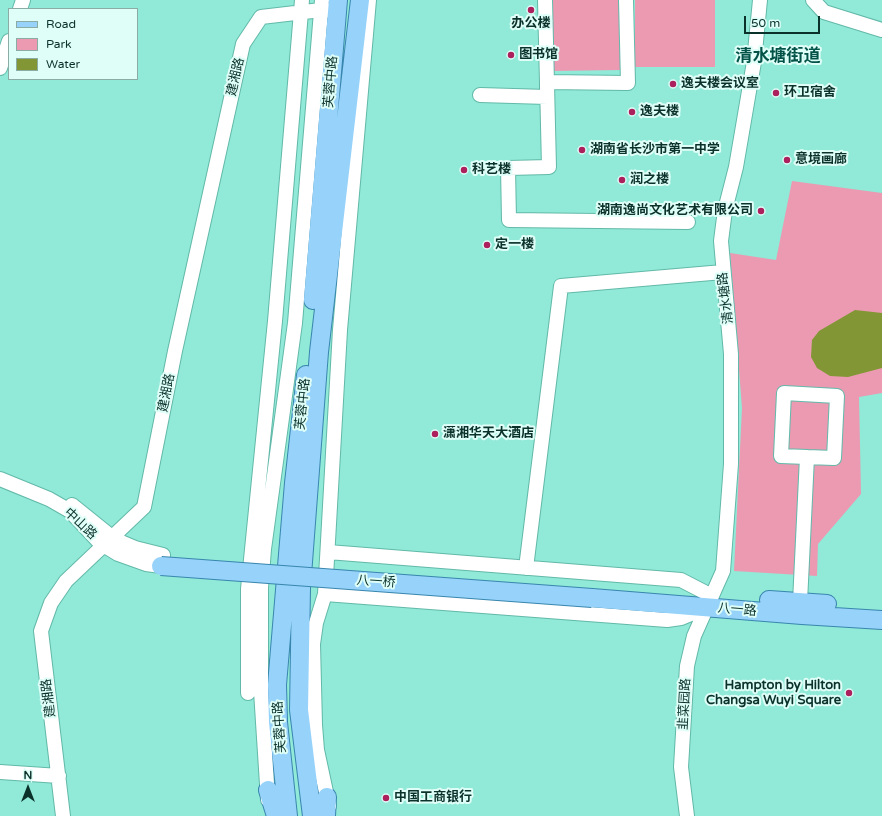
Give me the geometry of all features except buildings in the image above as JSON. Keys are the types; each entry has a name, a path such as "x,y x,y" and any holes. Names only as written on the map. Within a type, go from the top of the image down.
{"main road":[{"name":"芙蓉中路","path":"326,816 317,808 299,710 301,588 319,352 360,0"},
{"name":"芙蓉中路","path":"286,814 278,722 277,685 311,324 330,5"},
{"name":"八一桥","path":"162,560 592,593"},
{"name":"八一路","path":"592,593 709,602 882,620"},
{"name":"八一路","path":"709,602 800,602 882,608"},
{"path":"268,790 286,814"}],"street":[{"path":"332,816 317,808 313,644 316,624 325,594 340,330 369,0"},
{"path":"545,0 549,167 508,168 509,220 688,222"},
{"path":"547,82 628,83 626,0"},
{"name":"清水塘路","path":"709,602 720,580 725,561 731,464 731,354 729,320 723,272 721,241 722,225 740,147 757,44 760,0"},
{"path":"813,0 824,12 882,30"},
{"path":"268,816 268,790 263,735 261,588 264,549 295,323 330,5"},
{"name":"建湘路","path":"63,816 41,631 51,603 66,581 109,542 144,507 176,344 243,44 261,18 301,7 330,5"},
{"path":"248,693 248,589 276,321 301,7"},
{"path":"0,68 5,47"},
{"path":"480,95 547,96"},
{"path":"526,568 561,286 723,272"},
{"path":"784,393 837,396 834,458 807,457 781,456 784,393"},
{"path":"800,602 807,457"},
{"name":"中山路","path":"0,473 52,492 75,506 109,542"},
{"name":"中山路","path":"0,479 49,499 70,511 88,532 109,542 135,548 162,560"},
{"path":"325,594 667,620 681,618 709,602 681,580 328,552"},
{"name":"韭菜园路","path":"687,816 681,767 688,666 694,636 709,602"},
{"path":"0,772 59,776"}],"green space":[{"path":"552,0 621,0 621,70 552,71"},
{"path":"635,0 715,0 715,67 635,67"},
{"path":"792,181 882,193 882,393 859,397 861,494 818,544 817,576 734,571 742,408 730,253 776,260"}],"water":[{"path":"855,310 882,313 882,368 848,377 830,376 817,368 811,357 812,340 819,331"}],"place":[{"name":"办公楼","path":"531,10"},
{"name":"图书馆","path":"511,55"},
{"name":"逸夫楼会议室","path":"673,84"},
{"name":"环卫宿舍","path":"776,93"},
{"name":"逸夫楼","path":"632,112"},
{"name":"湖南省长沙市第一中学","path":"582,150"},
{"name":"意境画廊","path":"787,160"},
{"name":"科艺楼","path":"464,170"},
{"name":"润之楼","path":"622,180"},
{"name":"湖南逸尚文化艺术有限公司","path":"761,211"},
{"name":"定一楼","path":"487,245"},
{"name":"潇湘华天大酒店","path":"435,434"},
{"name":"Hampton by Hilton Changsa Wuyi Square","path":"849,693"},
{"name":"中国工商银行","path":"386,798"}],"district":[{"name":"清水塘街道","path":"778,57"}]}
